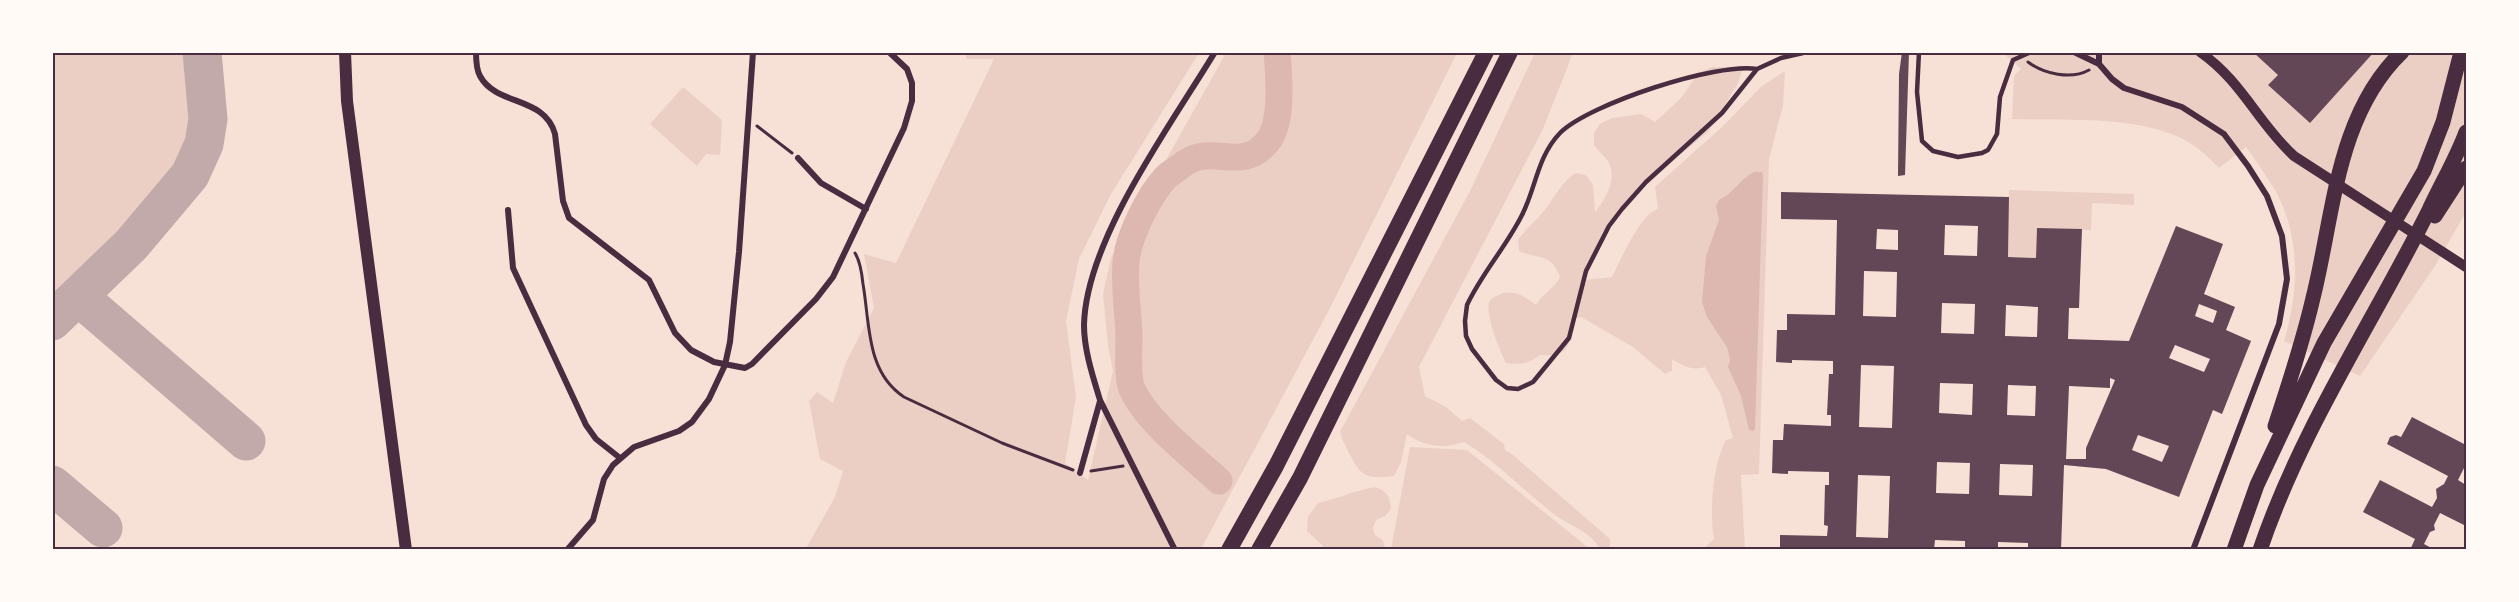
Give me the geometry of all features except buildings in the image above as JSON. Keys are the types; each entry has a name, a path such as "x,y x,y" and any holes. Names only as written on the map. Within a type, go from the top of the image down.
{"highway":[{"path":"1229,549 1276,466 1486,52"},
{"path":"1259,549 1300,478 1510,52"},
{"path":"2234,549 2257,485 2307,324 2350,133 2376,83 2402,52"},
{"path":"2257,485 2324,343 2424,171 2443,122 2461,52"},
{"path":"2260,549 2280,492 2336,381 2400,268 2466,132"},
{"path":"2400,268 2466,168"}],"main road":[{"path":"345,52 347,100 406,549"}],"street":[{"path":"476,52 479,74 489,88 533,107 552,125 563,201 569,218 649,280 675,333 684,345 698,356 741,368 749,367 821,293 833,277 849,246 904,128 912,102 912,83 907,69 889,52"},
{"path":"567,549 589,526 604,479 620,458 643,442 679,431 697,417 709,399 725,365 730,342 739,252 753,52"},
{"path":"1175,549 1100,400 1093,376 1084,325 1089,293 1100,256 1124,200 1215,52"},
{"path":"2074,52 2099,64 2112,80 2124,88 2182,107 2223,134 2248,166 2267,196 2282,236 2287,279 2279,324 2193,549"},
{"path":"2099,52 2099,64"},
{"path":"2199,52 2233,80 2278,141 2310,166 2466,267"},
{"path":"798,158 821,183 866,209"},
{"path":"508,210 513,268 586,425 596,439 620,458"},
{"path":"1080,473 1100,400"}],"lane":[{"path":"1919,52 1917,92 1922,141 1933,152 1958,157 1972,157 1988,150 1997,134 2000,97 2013,60 2031,52"},
{"path":"1757,69 1732,68 1705,73 1652,90 1589,114 1573,122 1560,133 1541,161 1523,214 1467,305 1466,336 1472,349 1496,380 1508,387 1518,388 1533,382 1541,374 1569,338 1586,271 1609,226 1646,182 1722,113 1757,69 1781,58 1803,53"}],"path":[{"path":"2022,57 2031,64 2055,74 2078,75 2099,64"},
{"path":"748,120 798,158"},
{"path":"849,246 857,257 862,277 870,339 877,363 894,389 912,401 1002,443 1080,473 1134,465"}],"shaded area":[{"path":"53,52 185,53 190,116 184,146 169,176 53,302"},
{"path":"966,53 1199,53 1111,194 1079,259 1066,321 1076,397 1065,463 1088,480 1113,371 1103,294 1111,258 1226,53 1457,53 1329,310 1201,549 805,550 835,497 843,471 820,459 809,401 817,392 833,403 846,362 874,308 864,254 896,263 994,59 966,59"},
{"path":"1535,53 1573,53 1543,129 1419,367 1425,396 1446,407 1462,421 1470,418 1504,444 1505,450 1610,539 1610,549 1600,549 1591,537 1554,514 1499,467 1464,442 1449,446 1434,446 1420,442 1407,434 1401,462 1394,476 1376,477 1364,474 1356,466 1340,432 1470,191"},
{"path":"2003,53 2466,53 2466,212 2435,266 2360,376 2284,341 2295,284 2293,245 2289,226 2275,190 2246,147 2219,168 2183,139 2143,126 2099,121 2012,119 2014,76 2021,69"},
{"path":"1712,67 1734,67 1742,71 1738,83 1709,131 1639,188 1602,233 1592,265 1584,280 1612,277 1638,228 1651,212 1658,209 1655,187 1723,126 1762,86 1785,71 1783,106 1769,159 1759,474 1741,475 1745,549 1703,549 1714,539 1712,502 1718,462 1726,440 1733,438 1721,395 1705,367 1688,367 1672,359 1672,371 1665,374 1633,347 1581,317 1573,319 1569,343 1563,352 1540,355 1524,363 1506,363 1494,333 1488,308 1491,299 1511,292 1536,305 1560,277 1557,269 1548,260 1519,251 1518,240 1544,211 1562,185 1576,173 1586,175 1593,185 1595,212 1599,207 1609,189 1612,176 1609,163 1594,145 1594,133 1600,124 1612,118 1641,114 1655,122 1682,97 1698,73"},
{"path":"683,87 722,120 720,155 706,154 697,166 650,124"},
{"path":"1754,172 1762,172 1763,176 1755,429 1753,431 1749,430 1741,396 1728,367 1730,360 1727,347 1707,317 1702,302 1706,256 1719,220 1716,206 1719,200"},
{"path":"2009,190 2134,194 2134,205 2092,203 2091,230 2037,228 2036,258 2008,257"},
{"path":"1410,447 1467,450 1590,549 1391,549"},
{"path":"1375,487 1385,492 1391,504 1391,509 1385,516 1376,520 1373,528 1375,535 1383,540 1385,549 1319,549 1323,546 1307,531 1308,517 1318,503"}],"waterway":[{"path":"1219,481 1159,426 1148,414 1132,389 1129,370 1126,262 1140,217 1153,194 1168,175 1196,158 1248,156 1258,151 1268,141 1273,133 1278,111 1277,52"}],"taxiway":[{"path":"52,321 131,245 190,175 204,144 208,119 202,52"},
{"path":"78,296 246,441"},
{"path":"52,485 103,528"}]}
